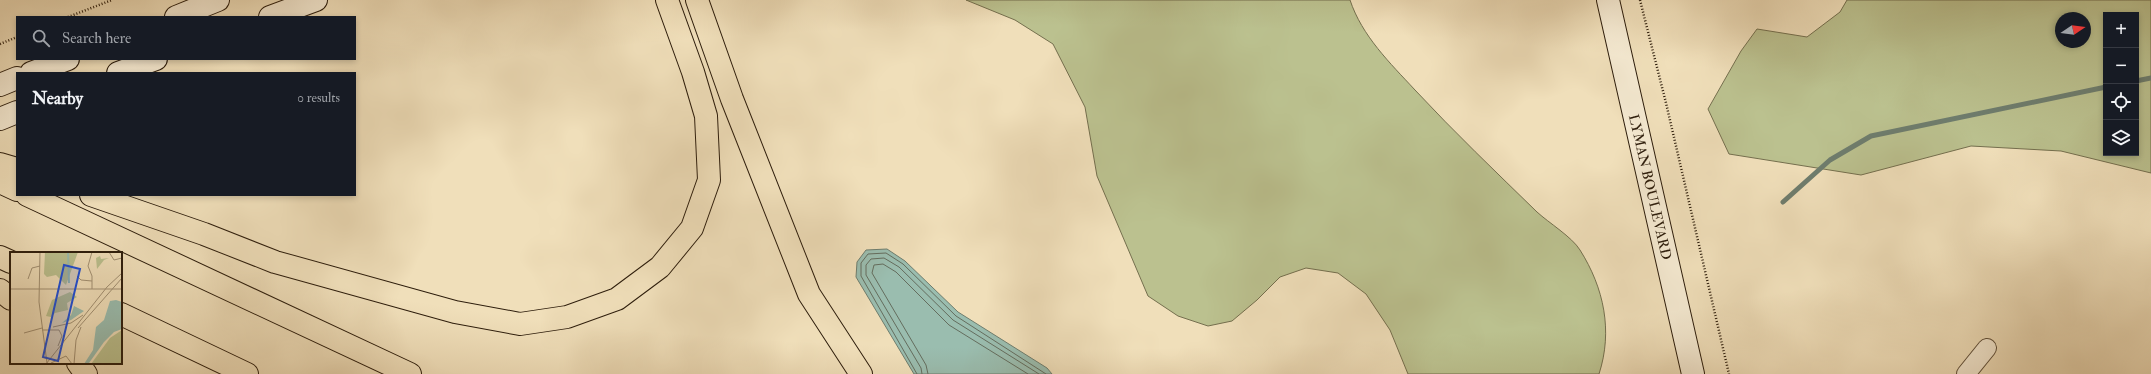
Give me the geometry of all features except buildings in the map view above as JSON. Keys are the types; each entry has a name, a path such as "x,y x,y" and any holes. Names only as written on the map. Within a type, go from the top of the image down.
{"highway":[{"path":"94,196 204,234 275,262 455,312 520,324 567,317 617,299 660,267 692,228 709,180 706,116 693,72 667,0"},
{"path":"697,0 732,99 809,294 861,374"},
{"path":"0,164 16,169"},
{"path":"0,182 16,190"},
{"path":"29,196 410,374"},
{"path":"0,257 10,262"},
{"path":"0,290 10,297"},
{"path":"122,314 247,374"},
{"path":"79,364 86,374"}],"main road":[{"path":"178,16 218,0"},
{"path":"273,16 316,0"},
{"name":"LYMAN BOULEVARD","path":"1608,0 1692,374"},
{"path":"34,72 65,60"},
{"path":"121,72 153,60"},
{"path":"0,85 16,78"},
{"path":"0,119 16,112"}],"street":[{"path":"1966,374 1987,348"}],"path":[{"path":"71,16 112,0"},
{"path":"1640,0 1666,103 1729,374"},
{"path":"0,44 16,37"}],"green space":[{"path":"966,0 1350,0 1355,13 1369,37 1396,70 1537,212 1572,240 1580,250 1595,279 1604,310 1605,342 1599,374 1408,374 1390,330 1366,294 1338,273 1306,268 1280,277 1257,300 1232,321 1208,326 1178,316 1148,296 1097,176 1085,107 1053,44 1015,20"},
{"path":"1847,0 2151,0 2151,173 2061,151 1971,146 1861,175 1729,154 1708,109 1741,51 1757,29 1807,37 1840,12"}],"water":[{"path":"887,249 905,261 958,312 1047,368 1052,374 914,374 856,277 857,262 866,250"}],"waterway":[{"path":"2139,80 2151,78"},
{"path":"1783,202 1830,160 1871,136 2103,88"}]}
